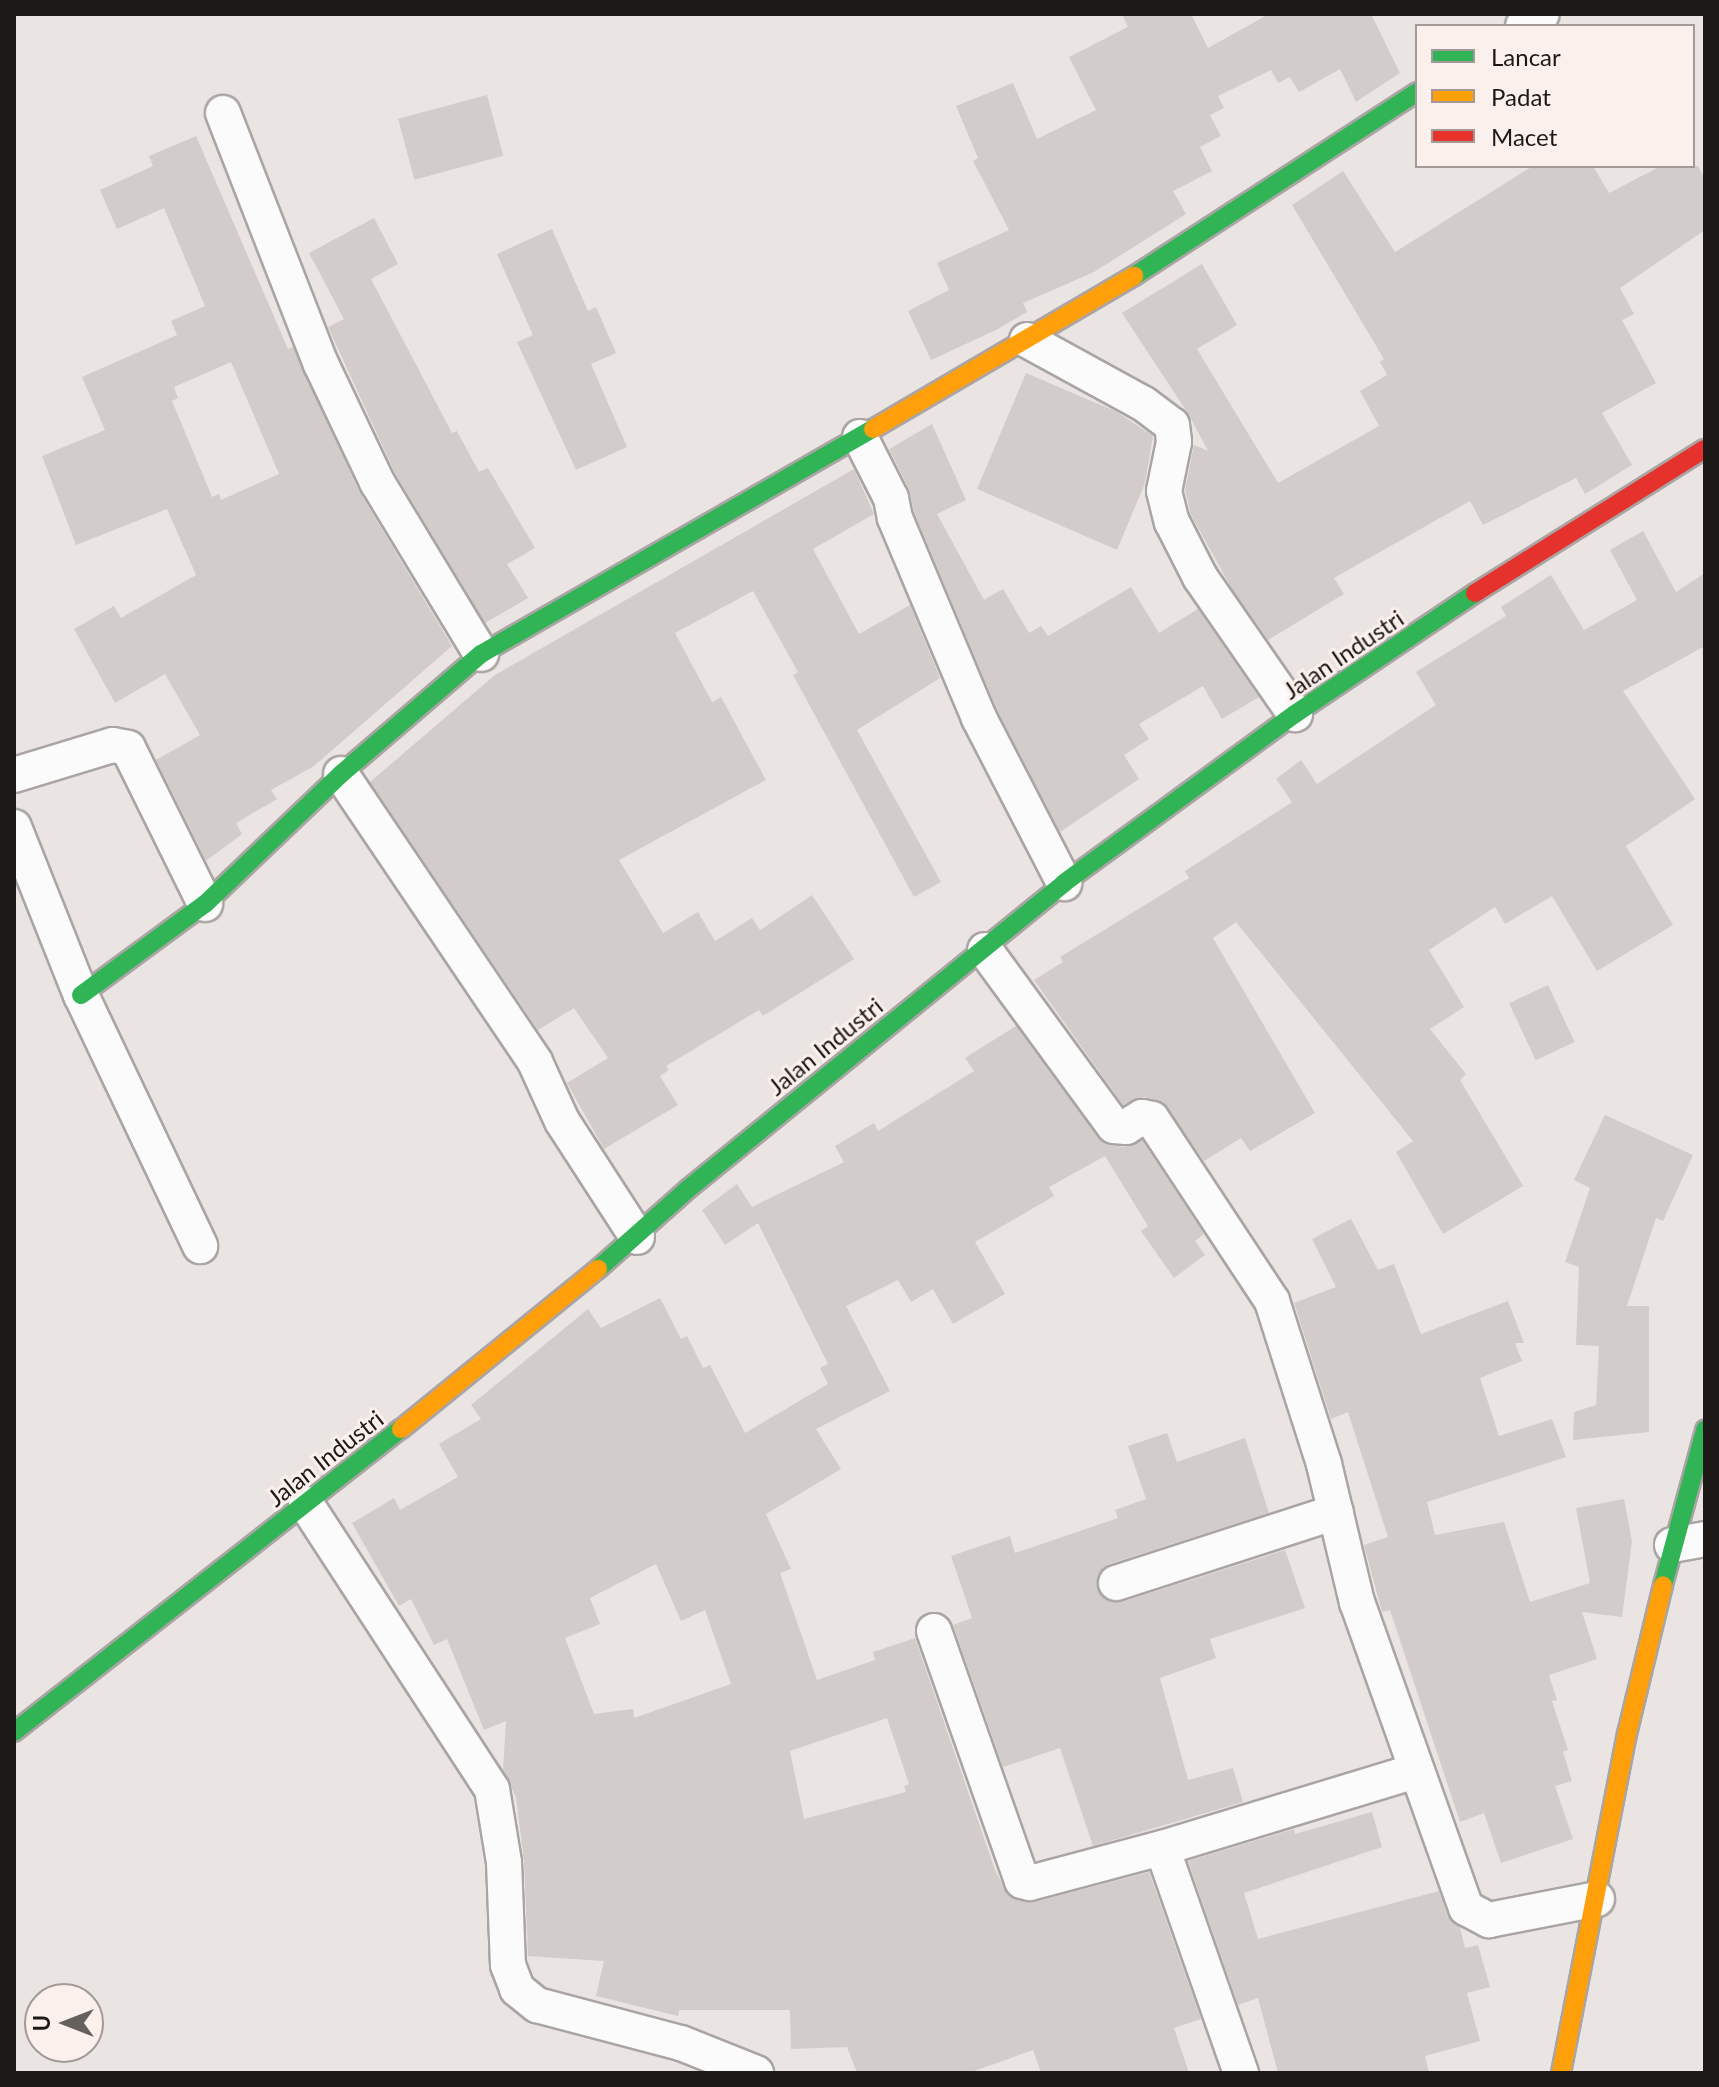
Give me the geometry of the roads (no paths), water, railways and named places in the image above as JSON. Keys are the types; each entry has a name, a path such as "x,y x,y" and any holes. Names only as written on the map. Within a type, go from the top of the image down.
{"street":[{"path":"81,995 205,904 341,774 481,654 1027,340 1218,224 1415,93"},
{"path":"223,113 321,364 377,482 481,654"},
{"path":"1027,340 1144,404 1172,425 1174,442 1164,491 1172,522 1200,577 1295,714"},
{"path":"860,437 891,498 895,518 979,718 1064,883"},
{"name":"Jalan Industri","path":"14,1732 306,1504 637,1237 700,1179 1064,883 1295,714 1472,595 1705,449"},
{"path":"14,775 113,745 128,748 205,904"},
{"path":"341,774 535,1062 562,1121 637,1237"},
{"path":"14,827 81,995 200,1246"},
{"path":"985,950 1114,1126 1126,1127 1142,1117 1152,1119 1272,1301 1324,1464 1357,1602 1466,1908 1489,1920 1597,1899"},
{"path":"1561,2073 1627,1734 1672,1545 1705,1430"},
{"path":"306,1504 492,1789 504,1862 508,1965 517,1989 537,2005 681,2043 756,2073"},
{"path":"1116,1583 1336,1512"},
{"path":"1672,1545 1705,1539"},
{"path":"934,1631 1022,1881 1030,1883 1162,1848 1416,1771"},
{"path":"1162,1848 1241,2073"}]}
